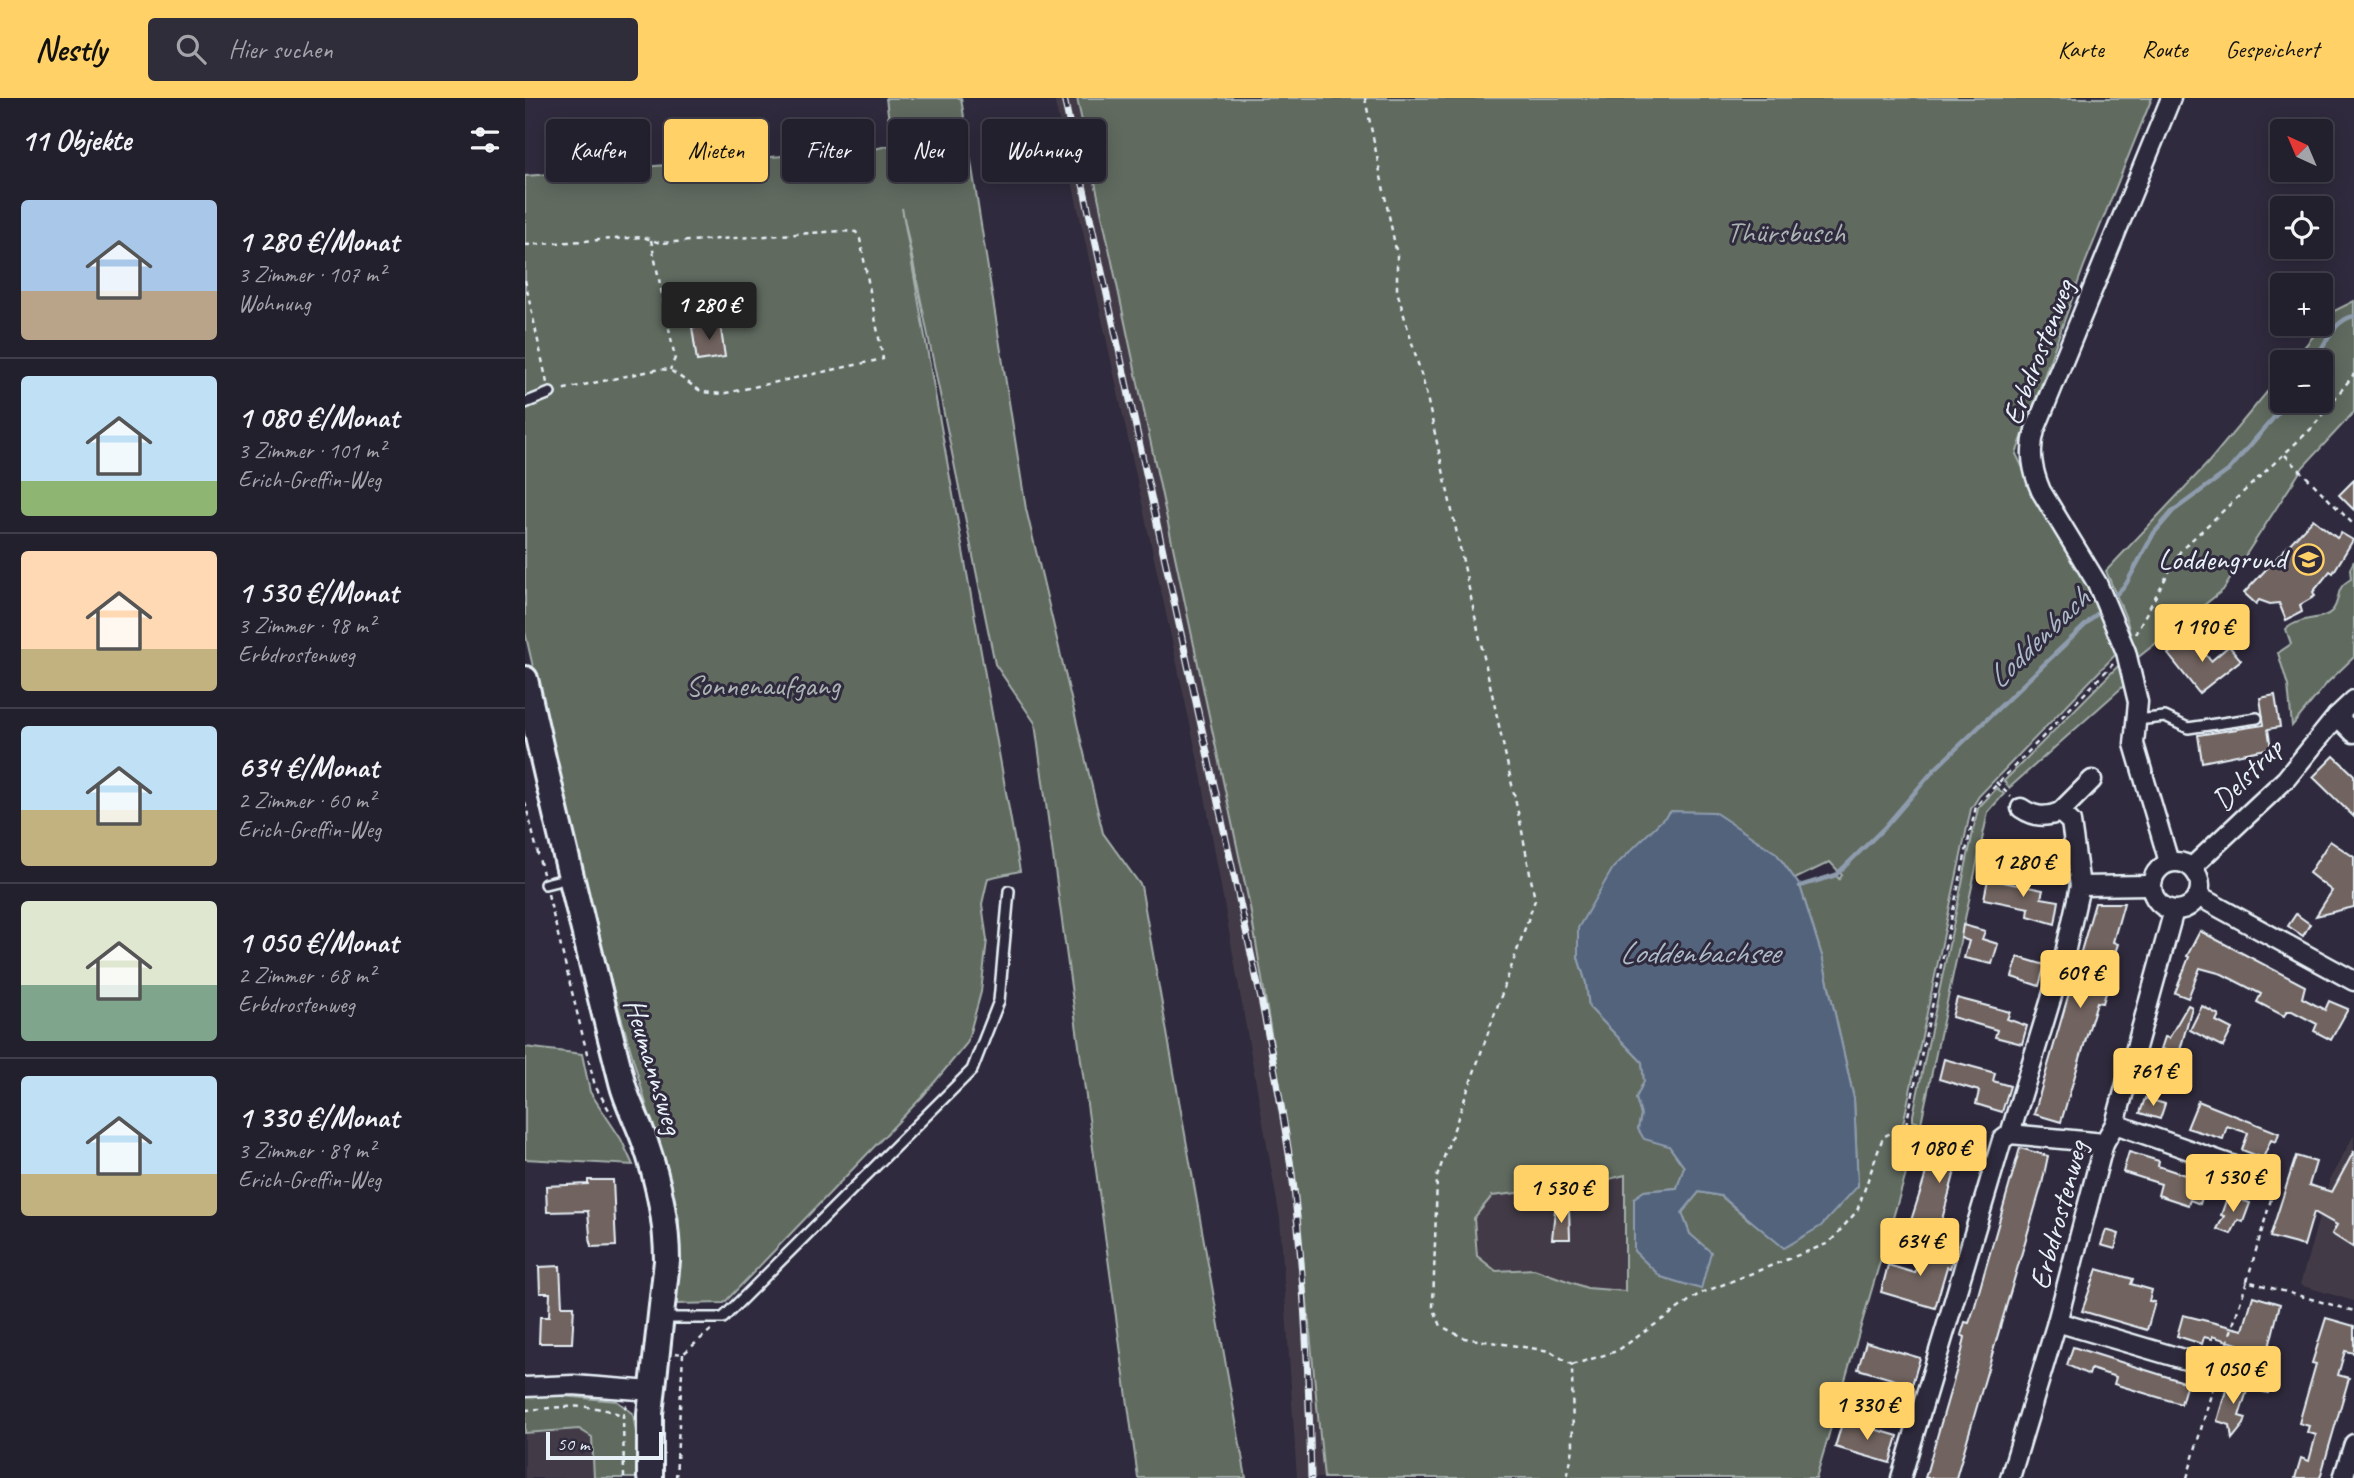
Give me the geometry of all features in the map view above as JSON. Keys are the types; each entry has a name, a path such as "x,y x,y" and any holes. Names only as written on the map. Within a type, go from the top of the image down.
{"street":[{"name":"Erbdrostenweg","path":"2169,862 2134,744 2138,702 2126,652 2097,583 2041,491 2032,463 2032,443 2171,98"},
{"name":"Heumannsweg","path":"525,679 569,878 626,1096 645,1141 667,1237 652,1391 650,1478"},
{"name":"Delstrup","path":"2192,867 2285,779 2337,716 2354,700"},
{"path":"2337,716 2354,733"},
{"path":"2016,803 2042,817 2060,812 2092,780"},
{"path":"1901,1478 2065,953 2080,886 2071,822 2060,812"},
{"path":"2169,862 2182,862 2192,867 2198,876 2198,897 2184,909 2174,910 2158,902 2151,885 2154,875 2169,862"},
{"path":"2080,886 2151,885"},
{"path":"2198,897 2354,981"},
{"name":"Erbdrostenweg","path":"2010,1478 2057,1322 2103,1143 2115,1124 2174,910"},
{"name":"Erbdrostenweg","path":"2115,1124 2258,1174"},
{"path":"2008,1135 2103,1143"},
{"name":"Erbdrostenweg","path":"2057,1322 2200,1364"},
{"path":"525,1387 573,1385 652,1391"},
{"path":"2343,1478 2354,1444"}],"lane":[{"path":"525,403 549,393"},
{"path":"2136,720 2165,718 2188,728 2257,718"},
{"path":"545,884 569,878"},
{"path":"661,1318 723,1318 972,1070 999,1001 1009,891"}],"path":[{"path":"1365,98 1397,255 1397,291 1425,388 1535,900 1437,1177 1433,1307 1441,1326 1464,1338 1550,1351 1572,1365 1617,1351 1699,1294 1829,1243 1857,1211 1884,1137 1906,1125 2008,1135"},
{"path":"525,246 643,237 660,243 856,232 860,239 883,359 721,394 702,392 670,370 660,369 549,393 525,280"},
{"path":"651,239 675,358 670,370"},
{"path":"1906,1125 1976,806 1996,782 2126,652 2181,550 2232,499 2312,428 2354,374"},
{"path":"2285,454 2354,525"},
{"path":"1996,782 2016,803"},
{"path":"2187,1478 2272,1196 2258,1174"},
{"path":"2247,1281 2354,1311"},
{"path":"676,1478 683,1354 723,1318"},
{"path":"2200,1364 2219,1369"},
{"path":"1567,1478 1573,1449 1572,1365"},
{"path":"525,1410 603,1407 623,1416 624,1478"}],"shaded area":[{"path":"1054,98 1077,98 1081,119 1059,119"},
{"path":"1072,182 1095,182 1250,907 1295,1177 1324,1478 1297,1478 1280,1218 1202,779"},
{"path":"2354,1135 2354,1301 2300,1285 2330,1179"},
{"path":"1625,1175 1625,1291 1587,1288 1534,1269 1496,1271 1477,1256 1473,1218 1492,1196 1586,1185"},
{"path":"579,1429 592,1437 594,1478 525,1478 525,1433"}],"green space":[{"path":"886,98 961,98 964,119 889,119"},
{"name":"Thürsbusch","path":"1077,98 2152,98 2084,266 2016,454 2054,532 2087,580 2117,653 1979,796 1971,809 1903,1124 1893,1128 1919,1130 1816,1478 1324,1478 1295,1177 1250,907 1095,182 1106,182 1106,119 1081,119","holes":["1776,853 1795,879 1830,862 1842,875 1839,879 1836,875 1800,886 1822,956 1854,1099 1858,1186 1750,1221 1721,1196 1699,1192 1682,1212 1690,1234 1710,1252 1634,1199 1644,1191 1677,1188 1684,1167 1669,1146 1638,1129 1641,1115 1636,1098 1644,1081 1642,1062 1589,1007 1586,983 1578,957","1625,1175 1625,1291 1587,1288 1534,1269 1496,1271 1477,1256 1474,1218 1492,1196 1586,1185"]},
{"name":"Sonnenaufgang","path":"968,142 1026,509 1103,833 1141,886 1246,1478 1138,1478 1035,723 995,664 902,208 1020,871 988,878 982,904 987,940 981,992 967,1043 923,1096 724,1303 677,1304 679,1219 581,877 525,632 525,176 546,174 546,182 650,182 650,166 664,165 664,182 768,182 768,157 782,156 782,182 874,182 874,149 888,146 888,182 968,182"},
{"path":"2354,301 2354,412 2303,467 2223,590 2136,659 2127,621 2106,571 2207,464 2270,388 2270,413 2333,413 2333,350 2302,350 2313,336 2333,336 2334,311"},
{"path":"2354,561 2354,657 2327,683 2292,726 2288,686 2278,653 2291,644 2286,629 2298,622 2332,611 2340,590 2351,579 2350,569"},
{"path":"2120,664 2127,683 2009,788 2004,781"},
{"path":"1997,788 2004,794 1988,812 1921,1123 1913,1121 1913,1115 1978,808"},
{"path":"525,1047 582,1054 590,1092 621,1139 633,1165 525,1159"},
{"path":"551,1395 617,1401 633,1414 638,1445 638,1478 594,1478 592,1437 579,1429 525,1433 525,1397"}],"water":[{"name":"Loddenbachsee","path":"1671,811 1714,812 1776,853 1800,886 1822,956 1854,1099 1858,1186 1821,1226 1784,1248 1721,1196 1699,1192 1682,1213 1690,1234 1711,1252 1701,1289 1661,1277 1634,1251 1634,1198 1644,1191 1677,1188 1684,1167 1669,1146 1644,1139 1638,1129 1641,1115 1636,1098 1644,1081 1642,1062 1589,1007 1586,983 1578,957 1578,928 1613,868"}],"building":[{"path":"720,323 725,357 697,361 692,327"},
{"path":"2354,480 2354,510 2339,495"},
{"name":"Loddengrund","path":"2313,519 2337,538 2341,533 2353,540 2333,573 2330,571 2313,592 2315,596 2300,605 2302,612 2286,620 2279,603 2270,604 2259,600 2256,604 2244,593"},
{"path":"2191,636 2211,661 2229,646 2241,660 2199,693 2168,654"},
{"path":"2275,695 2280,727 2268,729 2271,748 2202,762 2198,735 2264,725 2260,698"},
{"path":"2334,756 2354,775 2354,817 2313,777"},
{"path":"2330,841 2354,857 2354,907 2316,916 2332,891 2309,873"},
{"path":"1988,879 2043,890 2041,898 2059,901 2055,924 2028,916 2029,908 1984,899"},
{"path":"2095,903 2124,903 2113,942 2118,944 2114,957 2110,956 2101,987 2108,989 2103,1003 2097,1002 2061,1122 2034,1114"},
{"path":"2296,914 2310,924 2303,936 2288,926"},
{"path":"1963,925 1985,931 1982,939 1998,944 1992,964 1964,958 1969,941 1961,938"},
{"path":"2200,931 2305,986 2302,998 2325,1010 2329,1001 2348,1009 2331,1040 2314,1031 2317,1024 2292,1011 2287,1011 2284,1016 2257,1002 2261,994 2222,974 2200,968 2188,998 2175,993 2189,957 2187,956"},
{"path":"2018,957 2045,965 2039,986 2012,977"},
{"path":"1957,998 2010,1012 2007,1019 2027,1026 2022,1044 1995,1037 1997,1030 1952,1017"},
{"path":"2188,1005 2192,1007 2179,1054 2161,1049 2165,1037 2169,1038"},
{"path":"2202,1006 2219,1015 2216,1021 2232,1029 2223,1047 2190,1030"},
{"path":"1944,1059 1995,1073 1993,1081 2010,1086 2002,1112 1976,1104 1979,1091 1939,1079"},
{"path":"2145,1098 2165,1104 2160,1119 2140,1113"},
{"path":"2198,1101 2279,1133 2276,1142 2271,1140 2263,1158 2242,1150 2248,1133 2227,1126 2223,1139 2187,1128"},
{"path":"1941,1136 1984,1149 1980,1162 1959,1156 1936,1242 1907,1233 1931,1151 1926,1149 1930,1138 1939,1140"},
{"path":"2020,1148 2048,1156 2042,1184 1956,1478 1925,1478 1962,1351 1965,1337 1961,1335 1965,1322 1969,1323 1974,1309"},
{"path":"2354,1151 2354,1248 2332,1234 2337,1225 2314,1212 2304,1246 2270,1237 2296,1156 2316,1162 2309,1185 2332,1192"},
{"path":"2129,1152 2159,1161 2158,1166 2197,1179 2196,1185 2205,1188 2200,1204 2190,1200 2188,1205 2158,1195 2161,1184 2123,1172"},
{"path":"588,1180 613,1180 616,1246 591,1247 588,1211 547,1212 546,1186 588,1184"},
{"path":"2228,1195 2250,1203 2243,1222 2238,1220 2231,1234 2217,1229 2224,1216 2221,1215"},
{"path":"1555,1210 1569,1210 1570,1239 1552,1239"},
{"path":"2106,1230 2119,1234 2115,1249 2101,1245"},
{"path":"1923,1245 1954,1255 1950,1268 1947,1267 1935,1308 1881,1292 1888,1265 1915,1273"},
{"path":"560,1266 562,1306 574,1306 572,1343 539,1343 540,1317 549,1317 550,1293 540,1293 539,1267"},
{"path":"2097,1269 2133,1279 2131,1284 2152,1290 2149,1301 2155,1302 2147,1330 2082,1311"},
{"path":"2253,1296 2280,1304 2265,1363 2276,1366 2268,1393 2253,1389 2260,1362 2253,1360 2256,1350 2212,1336 2212,1339 2204,1337 2202,1344 2177,1336 2183,1315 2243,1330"},
{"path":"2326,1318 2354,1326 2354,1353 2345,1351 2338,1375 2349,1378 2320,1478 2295,1478 2301,1458 2309,1461 2316,1435 2307,1432 2309,1426 2299,1423 2316,1364 2312,1363"},
{"path":"1866,1342 1920,1358 1912,1385 1858,1369"},
{"path":"2073,1347 2187,1383 2181,1404 2114,1384 2116,1377 2091,1369 2089,1375 2067,1365"},
{"path":"2229,1380 2249,1385 2239,1416 2246,1418 2232,1439 2230,1425 2217,1421"},
{"path":"1843,1420 1898,1436 1890,1463 1835,1447"}],"waterway":[{"name":"Loddenbach","path":"2321,350 2335,328 2354,316"},
{"name":"Loddenbach","path":"2109,602 2126,584 2154,533 2173,511 2228,471 2278,413"},
{"name":"Loddenbach","path":"1800,886 1836,875 1885,827 1934,770 2103,608"}],"railway":[{"path":"1064,98 1262,1004 1279,1096 1294,1189 1301,1261 1311,1478"}],"place":[{"name":"Loddengrund","path":"2309,559"}]}
